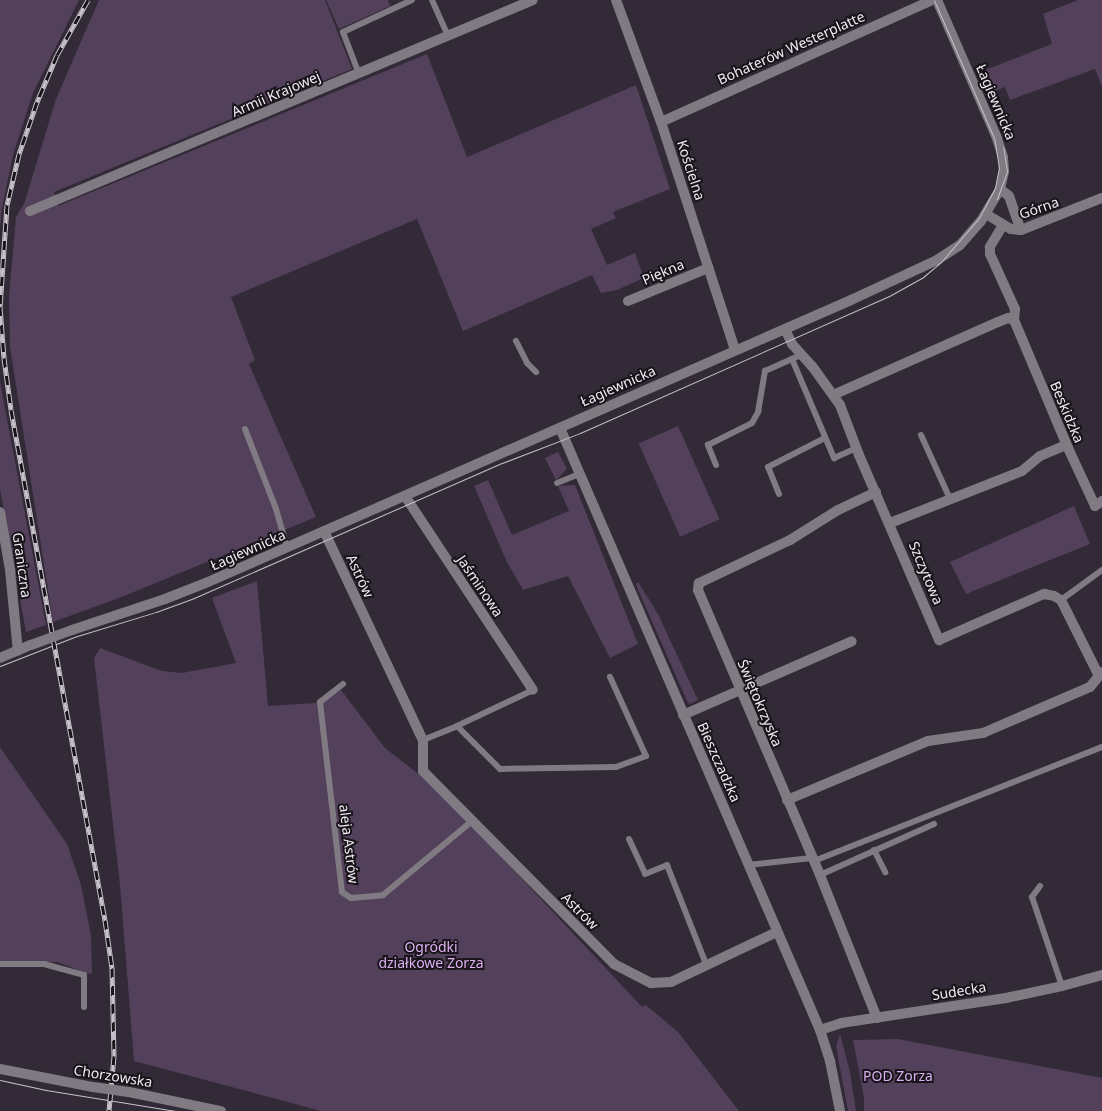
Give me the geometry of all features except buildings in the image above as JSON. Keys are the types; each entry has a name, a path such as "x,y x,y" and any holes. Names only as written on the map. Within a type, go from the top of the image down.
{"street":[{"name":"Armii Krajowej","path":"30,211 533,0"},
{"name":"Kościelna","path":"616,0 661,122 735,350"},
{"name":"Bohaterów Westerplatte","path":"661,122 932,0"},
{"name":"Łagiewnicka","path":"0,658 72,630 188,591 937,260 960,246 986,214 1000,189 1004,171 1001,147 937,0"},
{"path":"1000,189 1009,196 1021,230"},
{"name":"Górna","path":"986,214 1002,225 1011,229 1021,230 1102,198"},
{"name":"Beskidzka","path":"1002,225 990,247 990,254 1015,309 1014,320 1066,445 1095,506 1102,501"},
{"name":"Piękna","path":"628,302 708,268"},
{"path":"833,395 998,322 1008,318 1014,320"},
{"name":"Szczytowa","path":"784,328 797,357 812,366 840,405 856,448 939,640 1044,594 1060,600"},
{"name":"Bieszczadzka","path":"560,428 820,1030 830,1061 840,1111"},
{"path":"890,523 1022,470 1040,456 1066,445"},
{"name":"Świętokrzyska","path":"876,492 838,510 790,540 699,583 700,597 820,875 877,1018"},
{"name":"Jaśminowa","path":"404,496 532,690"},
{"name":"Graniczna","path":"0,512 10,570 18,651"},
{"name":"Astrów","path":"324,532 423,740 423,771 614,964 651,983 671,982 777,932"},
{"path":"787,800 928,741 983,733 1090,687 1101,674 1060,600"},
{"path":"683,715 852,641"},
{"name":"Sudecka","path":"820,1030 841,1023 1006,998 1102,975"},
{"name":"Chorzowska","path":"0,1068 221,1111"}],"lane":[{"path":"359,74 343,32 412,0"},
{"path":"432,0 448,36"},
{"path":"516,341 528,363 536,372"},
{"path":"716,465 708,445 752,424 758,412 765,371 797,357 825,438 834,458 856,448"},
{"path":"244,429 276,509 287,547"},
{"path":"921,435 950,499"},
{"path":"779,494 768,467 825,438"},
{"path":"557,483 579,474"},
{"path":"1060,600 1102,570"},
{"path":"457,726 500,769 616,767 646,756 610,678"},
{"name":"aleja Astrów","path":"343,684 320,702 342,892 351,898 383,895 472,821"},
{"path":"423,740 532,690"},
{"path":"748,864 813,860 1102,747"},
{"path":"820,875 934,824"},
{"path":"629,839 646,874 667,865 706,964"},
{"path":"874,850 885,872"},
{"path":"1040,886 1032,897 1062,986"},
{"path":"0,964 44,964 84,975 84,1007"}],"green space":[{"path":"0,0 79,0 33,93 13,155 2,208 0,229"},
{"path":"99,0 325,0 352,69 54,192 58,206 427,54 467,157 636,85 670,189 613,212 616,218 591,229 607,265 635,253 644,278 617,290 601,293 592,275 463,331 417,219 231,297 255,360 249,364 316,517 124,596 53,622 10,347 9,296 16,217 24,204 56,99"},
{"path":"326,0 388,0 390,6 339,29"},
{"path":"1078,0 1102,0 1102,87 1095,69 1010,100 1005,87 993,92 985,70 1052,44 1043,14"},
{"path":"0,382 46,625 26,632 0,489"},
{"path":"678,426 719,519 680,537 639,443"},
{"path":"558,452 567,469 556,480 545,458"},
{"path":"488,480 512,535 569,511 558,486 575,485 638,644 610,658 568,576 523,590 507,562 474,486"},
{"path":"1074,506 1090,544 966,594 950,562"},
{"name":"Ogródki działkowe Zorza","path":"257,581 268,706 315,703 341,690 385,748 438,789 642,1007 646,1005 678,1032 739,1111 321,1111 134,1061 120,885 94,658 100,648 162,671 182,673 236,663 212,598"},
{"path":"638,582 658,614 698,700 690,704 639,592 636,584"},
{"path":"0,747 67,844 81,885 91,935 92,974 58,962 0,962"},
{"path":"840,1034 850,1072 856,1111 848,1111 836,1046"},
{"name":"POD Zorza","path":"898,1039 1102,1078 1102,1111 864,1111 864,1098 853,1040"}],"tram line":[{"path":"0,666 74,637 156,612 194,598 502,463 580,433 891,295 922,278 941,262 979,218 995,188 999,168 994,138 934,0"},
{"path":"997,199 1007,171 1003,147"},
{"path":"0,1080 46,1090 176,1111"}],"railway":[{"path":"88,0 57,55 37,102 19,154 7,205 0,307 11,410 105,920 112,968 114,1056 109,1111"}]}
